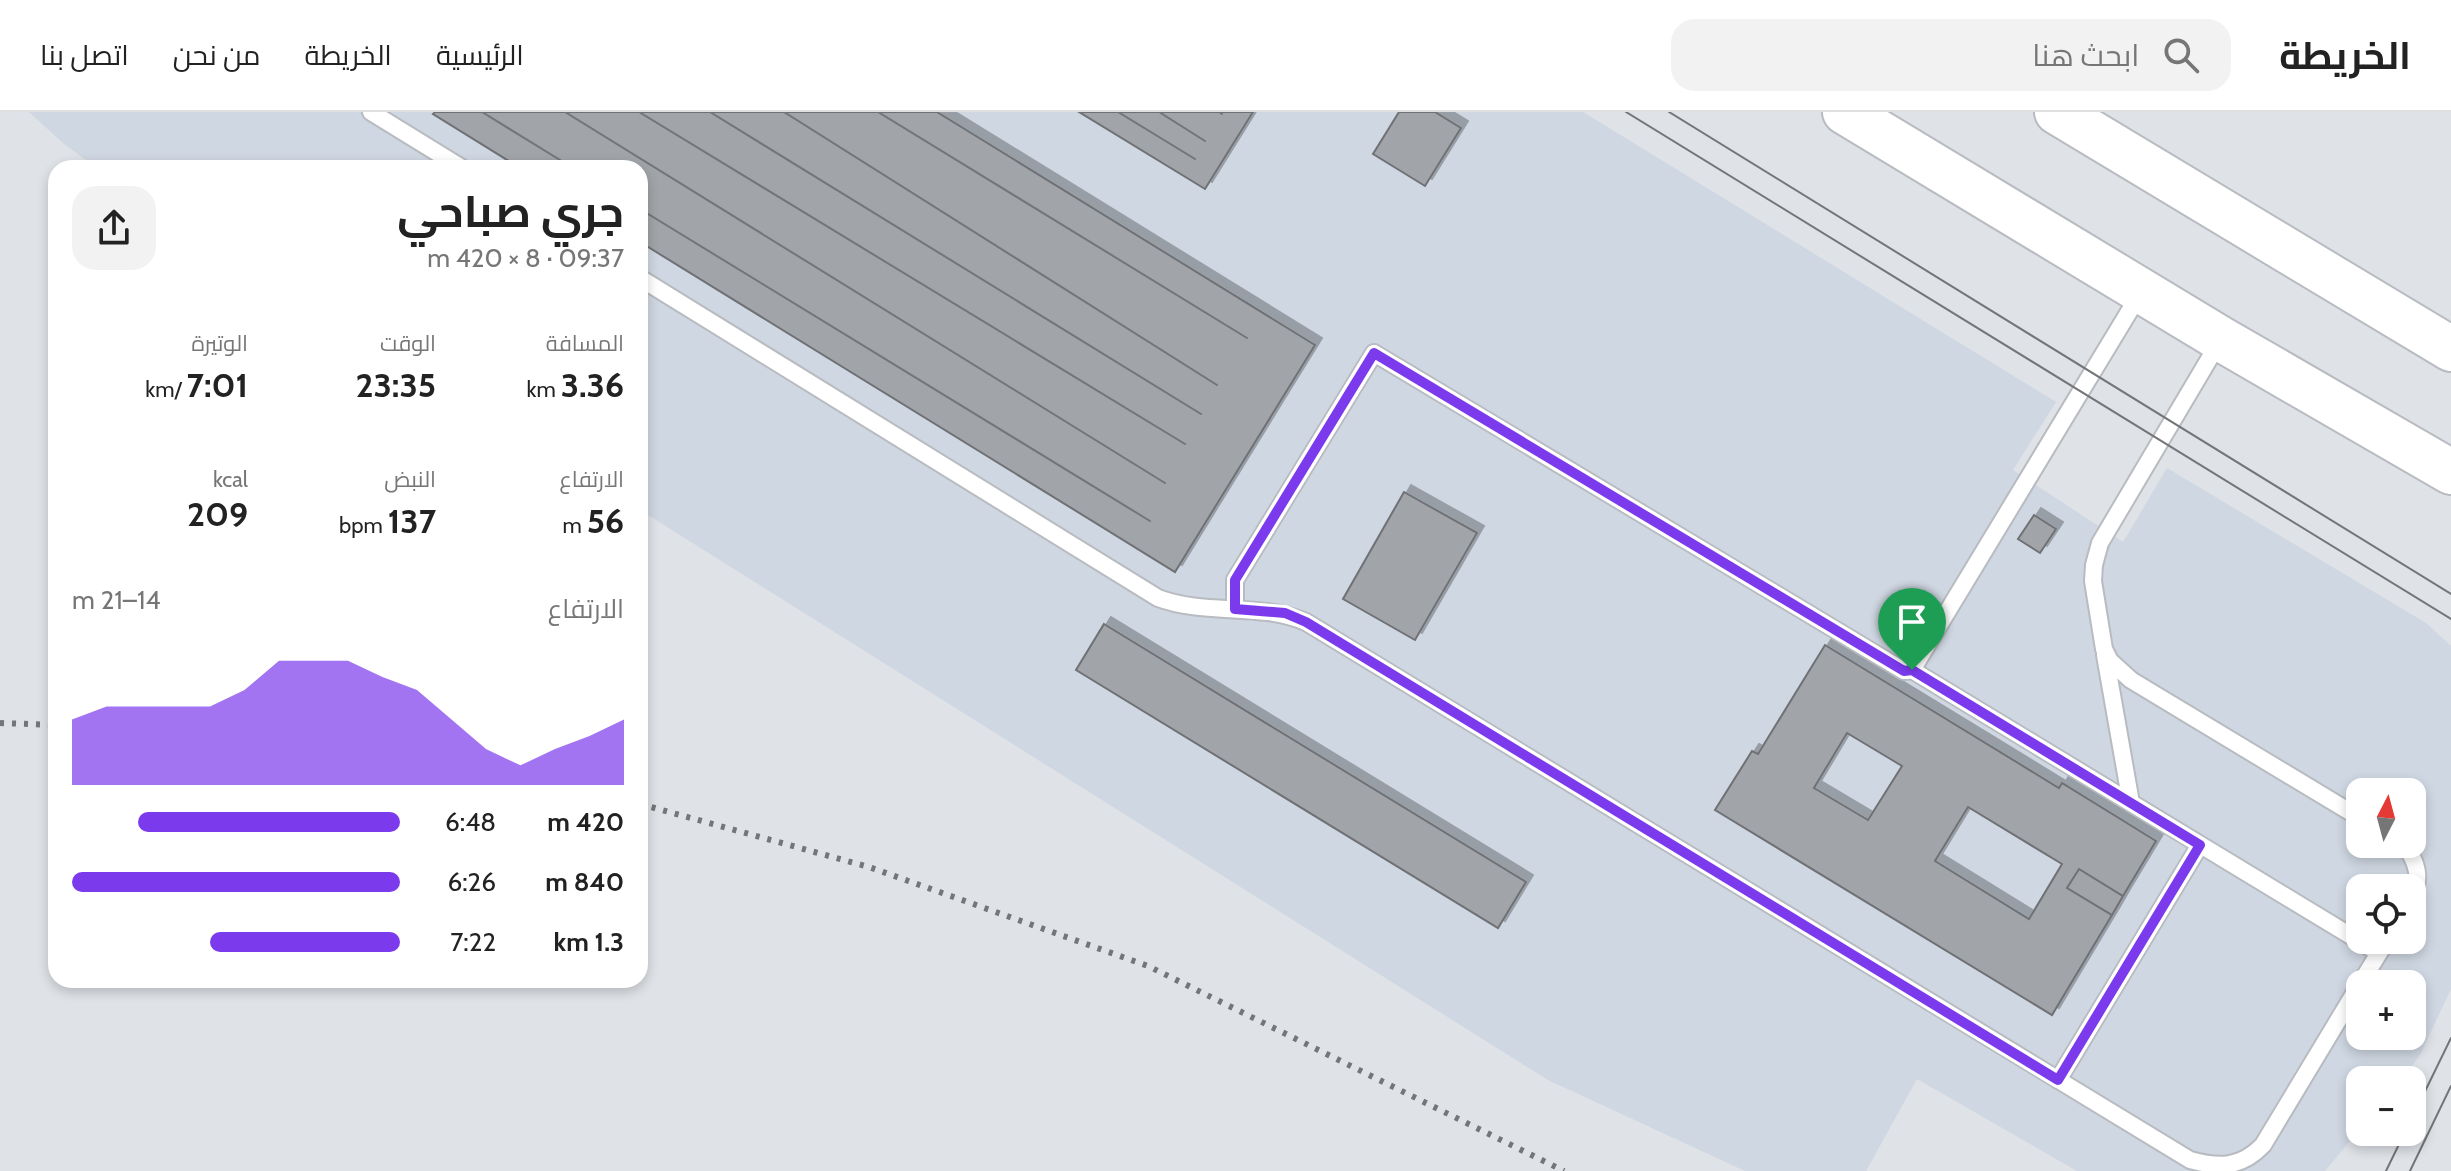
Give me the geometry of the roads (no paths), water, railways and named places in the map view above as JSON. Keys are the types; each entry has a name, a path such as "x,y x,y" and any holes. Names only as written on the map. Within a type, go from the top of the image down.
{"highway":[{"path":"1845,112 2221,339 2451,472"},
{"path":"2057,112 2451,349"}],"lane":[{"path":"371,112 449,160"},
{"path":"648,283 1158,598 1178,605 1285,613 1306,622 2190,1160 2223,1166 2253,1156 2263,1145 2346,1007"},
{"path":"1912,670 2142,291"},
{"path":"2131,803 2093,581 2094,565 2100,543 2221,339"},
{"path":"1235,609 1235,580 1374,353 1891,664 1904,671 1912,670 2200,845 2346,926"},
{"path":"2104,649 2110,661 2131,680 2346,810"},
{"path":"2058,1080 2200,845"}],"tram line":[{"path":"482,112 560,160"},
{"path":"565,112 643,160"},
{"path":"639,112 1185,444"},
{"path":"710,112 1201,414"},
{"path":"784,112 1217,385"},
{"path":"878,112 1247,338"},
{"path":"1118,112 1195,159"},
{"path":"1159,112 1205,141"},
{"path":"1626,112 2451,619"},
{"path":"1669,112 2451,594"},
{"path":"648,163 1165,483"},
{"path":"648,214 1150,521"},
{"path":"2426,1089 2451,1038"},
{"path":"2410,1171 2451,1086"},
{"path":"2386,1171 2398,1146"}],"railway":[{"path":"0,723 48,725"},
{"path":"648,806 869,867 1148,966 1564,1171"}]}
